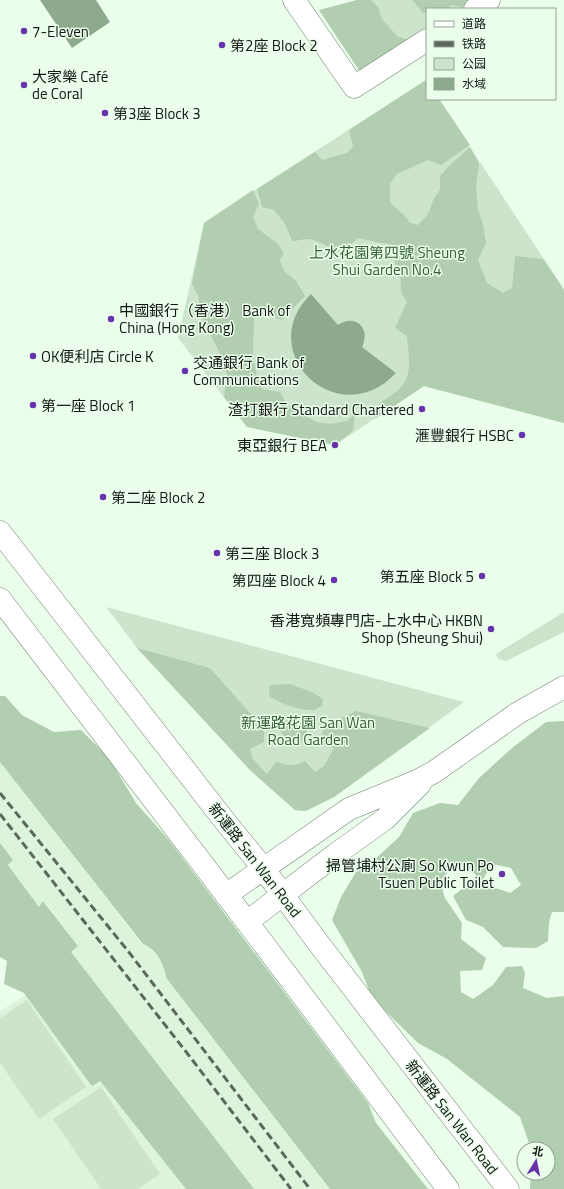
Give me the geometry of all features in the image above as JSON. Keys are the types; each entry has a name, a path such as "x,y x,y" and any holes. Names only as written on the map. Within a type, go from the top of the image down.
{"street":[{"path":"294,0 354,87 426,41"},
{"path":"476,8 488,0"},
{"name":"新運路 San Wan Road","path":"0,532 263,868 282,895 508,1189"},
{"path":"0,599 247,922 448,1189"},
{"path":"226,895 349,809 417,781 518,713 564,688"},
{"path":"247,922 336,854 385,819 431,773"}],"shaded area":[{"path":"357,0 371,0 378,7 382,19 397,36 411,41 363,76 319,10"},
{"path":"412,0 483,0 468,8 452,5 448,8 426,8 426,13 423,13"},
{"path":"426,80 426,100 440,100 470,145 441,165 428,160 397,174 390,184 390,202 409,220 408,222 418,225 428,214 434,198 440,190 440,176 470,147 479,164 476,187 478,209 483,225 486,243 478,260 487,283 503,293 512,288 515,256 543,259 564,290 564,423 424,386 375,419 380,403 403,385 407,377 409,367 407,336 395,328 407,302 401,292 400,274 395,263 394,245 358,238 350,245 343,248 333,249 308,239 292,241 285,224 274,210 262,207 257,189 315,152 322,160 347,153 353,146 349,130"},
{"path":"253,190 259,204 253,217 258,229 278,244 284,253 280,260 284,271 296,281 305,296 282,320 264,314 255,314 253,352 258,379 262,389 280,392 287,405 316,422 331,424 347,421 355,413 353,431 335,445 247,427 224,397 227,375 219,351 203,321 198,296 192,284 204,223"},
{"path":"137,648 210,668 264,729 264,742 250,749 253,759 267,774 276,762 291,765 305,761 315,772 324,766 334,748 320,743 324,727 356,711 430,728 334,797 306,811 295,810 251,771"},
{"path":"290,684 312,692 323,699 322,706 314,710 296,708 284,704 269,696 270,685"},
{"path":"0,696 5,696 22,715 54,732 81,730 109,758 136,803 169,840 368,1103 376,1123 428,1189 330,1189 167,979 162,963 156,954 148,946 143,944 0,762"},
{"path":"302,718 308,727 304,739 297,746 286,740 278,726 285,721"},
{"path":"564,721 564,912 552,912 549,922 548,941 536,948 503,947 483,927 466,920 453,896 476,878 480,880 470,869 455,864 440,881 445,898 462,923 461,939 486,958 482,970 460,971 461,992 473,999 493,985 506,967 522,966 525,973 523,988 547,998 564,996 564,1189 530,1189 530,1181 556,1181 556,1141 528,1141 520,1117 447,1059 418,1043 372,998 362,972 332,920 341,897 356,872 369,865 399,837 413,813 440,803 458,805 479,778 512,748 546,722","holes":["492,864 511,868 521,885 510,893 492,887 482,881"]},
{"path":"0,762 142,944 150,947 165,967 167,979 331,1189 251,1189 71,952 78,946 46,903 39,907 8,864 13,860 0,843"},
{"path":"0,843 13,860 8,865 39,907 43,901 78,946 71,952 254,1189 186,1189 100,1081 92,1086 91,1085 24,993 4,984 7,961 0,957"},
{"path":"27,994 92,1086 100,1081 186,1189 0,1189 0,1011"}],"green space":[{"path":"357,0 481,0 469,8 426,8 426,36 363,76 319,10 330,9"},
{"name":"上水花園第四號 Sheung Shui Garden No.4","path":"426,80 426,100 439,100 564,289 564,423 424,386 335,445 247,427 178,338 204,223"},
{"name":"新運路花園 San Wan Road Garden","path":"106,607 464,702 334,797 306,811 295,810 250,770 137,648"},
{"path":"564,612 564,632 506,661 498,659 496,654"},
{"path":"27,1000 86,1087 39,1119 0,1063 0,1018"},
{"path":"101,1087 160,1174 138,1189 101,1189 53,1119"}],"water":[{"path":"40,0 96,0 110,22 72,48"},
{"path":"311,294 338,325 351,321 360,325 365,334 362,347 396,373 373,390 350,395 328,390 309,378 296,360 291,339 295,316"}],"railway":[{"path":"0,793 128,951 310,1189"},
{"path":"0,814 187,1053 291,1189"}],"place":[{"name":"7-Eleven","path":"24,31"},
{"name":"第2座 Block 2","path":"222,45"},
{"name":"大家樂 Café de Coral","path":"24,85"},
{"name":"第3座 Block 3","path":"105,113"},
{"name":"中國銀行（香港） Bank of China (Hong Kong)","path":"111,319"},
{"name":"OK便利店 Circle K","path":"33,356"},
{"name":"交通銀行 Bank of Communications","path":"185,371"},
{"name":"第一座 Block 1","path":"33,405"},
{"name":"渣打銀行 Standard Chartered","path":"422,409"},
{"name":"滙豐銀行 HSBC","path":"522,435"},
{"name":"東亞銀行 BEA","path":"335,445"},
{"name":"第二座 Block 2","path":"103,497"},
{"name":"第三座 Block 3","path":"217,553"},
{"name":"第五座 Block 5","path":"482,576"},
{"name":"第四座 Block 4","path":"334,580"},
{"name":"香港寬頻專門店-上水中心 HKBN Shop (Sheung Shui)","path":"491,629"},
{"name":"掃管埔村公廁 So Kwun Po Tsuen Public Toilet","path":"502,874"}]}
